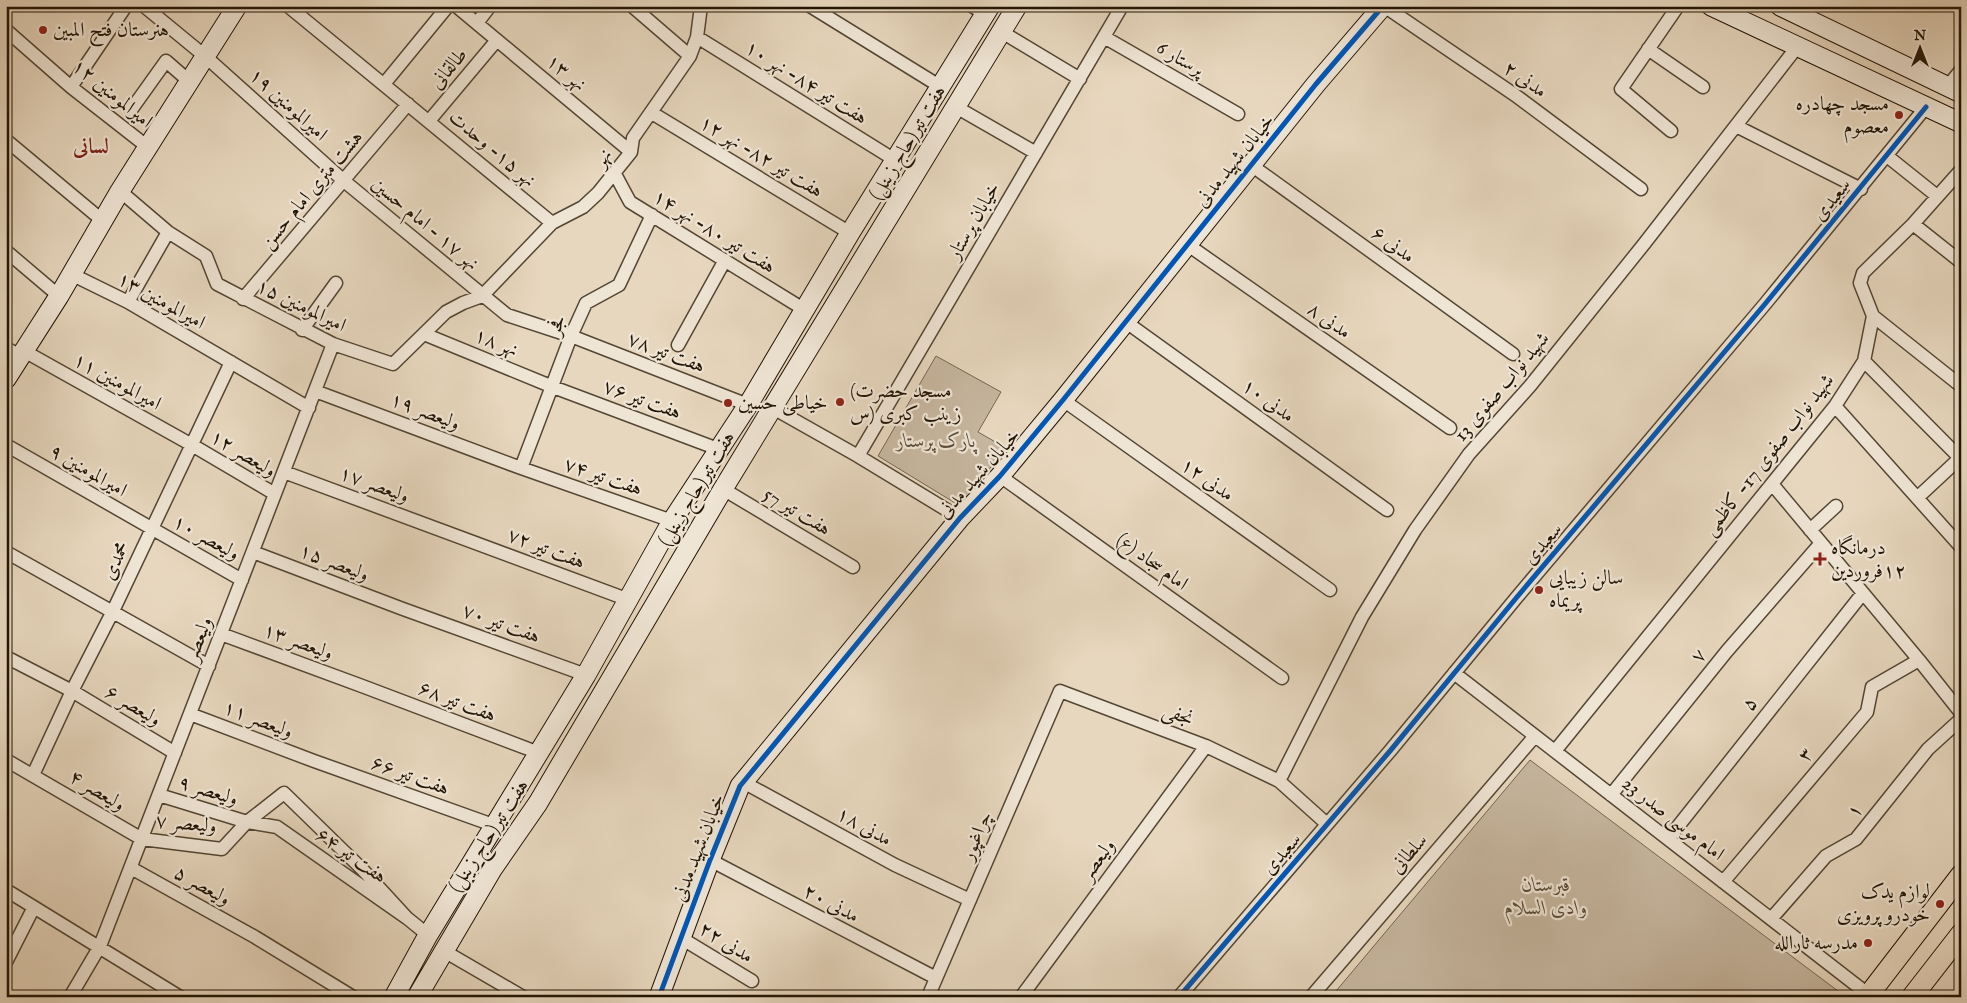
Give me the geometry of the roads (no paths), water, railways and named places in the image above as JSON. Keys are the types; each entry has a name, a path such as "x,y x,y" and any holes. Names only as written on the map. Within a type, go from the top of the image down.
{"main road":[{"path":"6,379 17,352 59,296 120,191 238,6"},
{"name":"هفت تیر(حاج زینل)","path":"417,997 493,868 538,803 723,489 1017,6"},
{"name":"خیابان شهید مدنی","path":"659,997 710,860 743,782 960,518 1000,476 1063,400 1316,84 1383,6"},
{"path":"1711,6 1961,123"},
{"path":"1780,6 1954,90"},
{"name":"هفت تیر(حاج زینل)","path":"394,997 493,825 586,675 672,521 748,405 850,233 941,87 982,9"},
{"path":"1868,996 1961,875"},
{"path":"1912,997 1961,934"}],"street":[{"path":"71,87 126,6"},
{"name":"امیرالمومنین ۱۹","path":"144,6 206,57 344,181"},
{"name":"نهر ۱۵- وحدت","path":"288,6 552,223"},
{"name":"طالقانی","path":"384,84 448,6"},
{"name":"نهر ۱۳","path":"456,6 631,152"},
{"path":"477,23 490,6"},
{"path":"632,6 690,56"},
{"name":"نهر","path":"482,296 552,223 583,206 615,174 631,152 633,138 690,56 698,37 701,6"},
{"path":"810,6 941,87"},
{"name":"خیابان پرستار","path":"858,456 1122,6"},
{"name":"مدنی ۲","path":"1383,6 1515,95 1641,189"},
{"path":"1671,132 1621,89 1678,6"},
{"name":"امیرالمومنین ۱۲","path":"6,30 71,87 149,148"},
{"path":"1002,32 1080,79"},
{"name":"هفت تیر ۸۴- نهر ۱۰","path":"698,37 895,160"},
{"name":"پرستار 6","path":"1104,38 1238,114"},
{"name":"طالقانی","path":"429,121 497,40"},
{"name":"شهید نواب صفوی 13","path":"1280,781 1362,617 1415,530 1469,454 1530,386 1656,229 1797,47"},
{"path":"1648,49 1703,87"},
{"path":"131,110 166,61 190,82"},
{"path":"1954,90 1961,70"},
{"name":"هشت متری امام حسن","path":"243,299 408,104"},
{"path":"956,107 1036,153"},
{"name":"سعیدی","path":"1179,997 1454,674 1861,189 1926,108"},
{"name":"هفت تیر ۸۲- نهر ۱۲","path":"652,112 850,233"},
{"path":"1736,126 1861,189"},
{"path":"6,140 102,221"},
{"path":"1887,156 1937,196"},
{"name":"مدنی ۶","path":"1251,165 1513,354"},
{"path":"1961,170 1913,224 1863,273 1860,283 1872,316 1961,386"},
{"name":"هفت تیر ۸۰- نهر ۱۴","path":"615,174 630,202 805,310"},
{"name":"نهر ۱۷ - امام حسین","path":"344,181 506,315 571,336"},
{"name":"امیرالمومنین ۱۵","path":"120,191 168,232 206,256 217,284 302,330 333,344 393,364 446,312 482,296"},
{"name":"فجر","path":"521,468 571,336 586,303 619,285 652,215"},
{"path":"1913,224 1961,262"},
{"path":"128,302 168,232"},
{"name":"مدنی ۸","path":"1188,245 1450,428"},
{"path":"7,253 59,296"},
{"path":"678,345 725,260"},
{"name":"امیرالمومنین ۱۳","path":"71,274 128,302 309,408"},
{"path":"302,330 336,283"},
{"name":"شهید نواب صفوی 17- کاظمی","path":"1555,751 1835,406 1864,360 1872,316"},
{"name":"مدنی ۱۰","path":"1126,322 1387,510"},
{"name":"نهر ۱۸","path":"424,334 553,387"},
{"name":"هفت تیر ۷۸","path":"571,336 748,405"},
{"name":"ولیعصر","path":"70,997 100,946 333,344"},
{"name":"امیرالمومنین ۱۱","path":"17,352 192,445"},
{"path":"1864,360 1960,458 1917,498"},
{"name":"محمدی","path":"32,775 113,611 231,362"},
{"name":"هفت تیر ۷۶","path":"553,387 718,449"},
{"name":"ولیعصر ۱۹","path":"315,391 521,468"},
{"name":"مدنی ۱۲","path":"1063,400 1330,590"},
{"path":"1835,406 1961,547"},
{"path":"774,408 960,518"},
{"name":"امیرالمومنین ۹","path":"6,445 152,529"},
{"name":"ولیعصر ۱۲","path":"192,445 275,494"},
{"name":"هفت تیر ۷۴","path":"521,468 672,521"},
{"name":"ولیعصر ۱۷","path":"284,472 450,533"},
{"name":"امام سجاد (ع)","path":"1000,476 1282,678"},
{"path":"1772,484 1918,660 1956,699 1961,713"},
{"name":"هفت تیر 57","path":"723,489 853,567"},
{"path":"1810,530 1836,506"},
{"name":"ولیعصر ۱۰","path":"152,529 242,580"},
{"name":"هفت تیر ۷۲","path":"450,533 629,600"},
{"name":"۷","path":"1611,795 1727,651 1820,543"},
{"path":"6,552 209,666"},
{"name":"ولیعصر ۱۵","path":"253,552 403,609"},
{"name":"۵","path":"1668,839 1863,593"},
{"name":"هفت تیر ۷۰","path":"403,609 586,675"},
{"name":"ولیعصر ۱۳","path":"221,634 362,686"},
{"name":"ولیعصر ۶","path":"6,657 72,691 175,753"},
{"name":"۳","path":"1724,882 1867,712 1872,687 1918,660"},
{"name":"امام موسی صدر 23","path":"1454,674 1724,882 1868,996"},
{"name":"هفت تیر ۶۸","path":"362,686 539,753"},
{"name":"نجفی","path":"1060,691 1206,746 1280,781 1327,824"},
{"name":"چراغپور","path":"928,997 1060,691"},
{"name":"ولیعصر ۱۱","path":"190,714 314,761"},
{"name":"۱","path":"1771,920 1826,856 1856,839 1928,749 1961,718"},
{"name":"سلطانی","path":"1311,997 1535,736"},
{"name":"ولیعصر","path":"1021,997 1206,746"},
{"name":"ولیعصر ۴","path":"6,760 142,839"},
{"name":"هفت تیر ۶۶","path":"314,761 493,825"},
{"name":"مدنی ۱۸","path":"743,782 894,865 970,900"},
{"path":"247,822 284,793 362,869 407,918"},
{"name":"ولیعصر ۹","path":"159,795 247,822"},
{"name":"ولیعصر ۷","path":"142,839 222,849 247,822"},
{"name":"هفت تیر ۶۴","path":"247,822 277,827 407,918 428,935"},
{"name":"مدنی ۲۰","path":"710,860 936,978"},
{"name":"ولیعصر ۵","path":"131,868 255,937 353,997"},
{"path":"6,890 100,946 180,997"},
{"path":"6,962 34,907"},
{"name":"مدنی ۲۲","path":"681,938 752,981"},
{"path":"444,951 523,997"}],"place":[{"name":"هنرستان فتح المبین","path":"43,30"},
{"name":"مسجد چهادره معصوم","path":"1899,115"},
{"name":"(مسجد حضرت زینب کبری (س","path":"840,402"},
{"name":"خیاطی حسین","path":"728,403"},
{"name":"درمانگاه ١٢فروردین","path":"1820,559"},
{"name":"سالن زیبایی پریماه","path":"1539,590"},
{"name":"لوازم یدک خودرو پرویزی","path":"1940,904"},
{"name":"مدرسه ثارالله","path":"1868,943"}],"district":[{"name":"لسانی","path":"91,147"}],"park label":[{"name":"پارک پرستار","path":"936,441"},
{"name":"قبرستان وادی السلام","path":"1546,896"}]}
